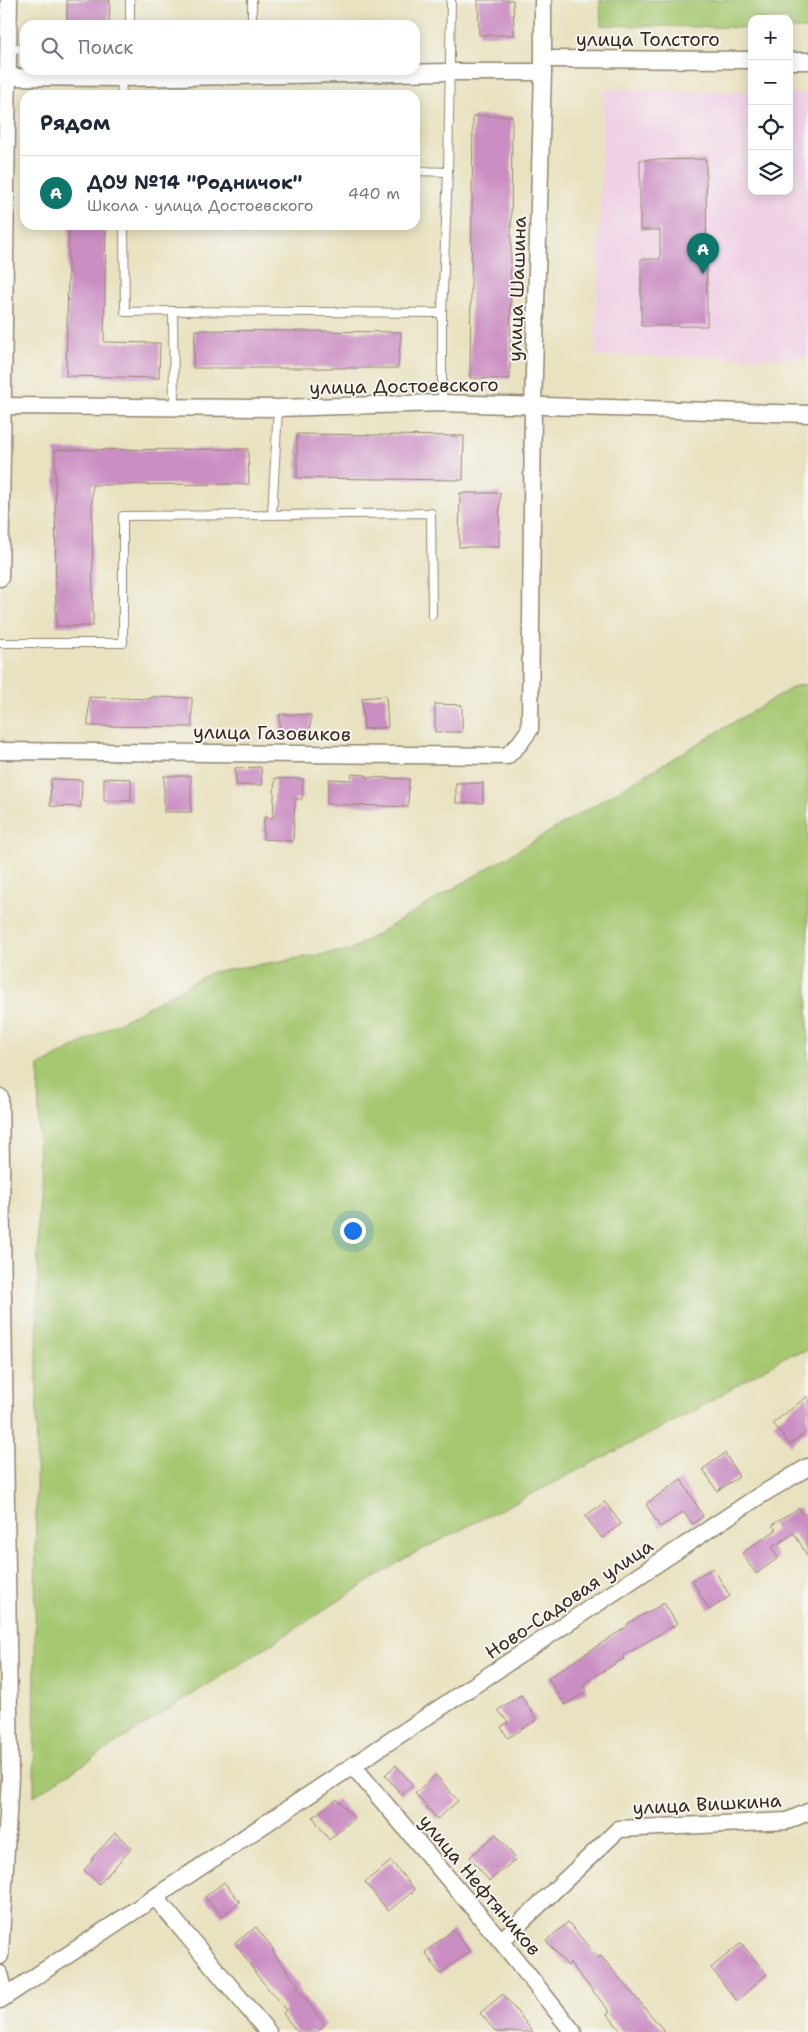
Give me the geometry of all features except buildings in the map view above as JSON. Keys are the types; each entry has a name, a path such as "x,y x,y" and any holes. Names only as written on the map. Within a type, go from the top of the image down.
{"street":[{"path":"0,578 4,76 8,48 9,0"},
{"name":"улица Шашина","path":"530,729 533,406 543,65 543,0"},
{"name":"улица Толстого","path":"420,72 450,72 543,65 748,60"},
{"path":"793,61 808,61"},
{"name":"улица Толстого","path":"4,76 121,78 186,75"},
{"name":"улица Достоевского","path":"1,406 278,408 442,403 808,414"},
{"name":"улица Газовиков","path":"0,750 508,756 530,729"},
{"path":"0,1097 3,1603 10,1777 0,1956"},
{"name":"Ново-Садовая улица","path":"3,1998 751,1502 808,1467"},
{"name":"улица Нефтяников","path":"353,1766 501,1940 573,2032"},
{"name":"улица Вишкина","path":"501,1940 619,1829 787,1820 808,1812"},
{"path":"155,1897 268,2032"},
{"path":"0,1974 3,1998"}],"lane":[{"path":"130,0 130,20"},
{"path":"252,0 252,20"},
{"path":"442,403 442,313 448,172 451,0"},
{"path":"8,48 20,48"},
{"path":"121,78 122,90"},
{"path":"420,171 448,172"},
{"path":"124,230 125,312 442,313"},
{"path":"173,311 174,407"},
{"path":"272,515 278,408"},
{"path":"0,644 123,643 123,516 431,513 432,615"}],"shaded area":[{"path":"604,89 748,92 748,195 793,195 793,93 808,94 808,358 595,356"}],"green space":[{"path":"600,0 808,0 808,29 793,29 793,15 748,15 748,28 601,25"},
{"path":"808,684 808,1350 786,1356 685,1416 407,1557 34,1796 39,1066 212,972 350,950 795,686"}],"place":[{"name":"ДОУ №14 \"Родничок\"","path":"703,274"}]}
